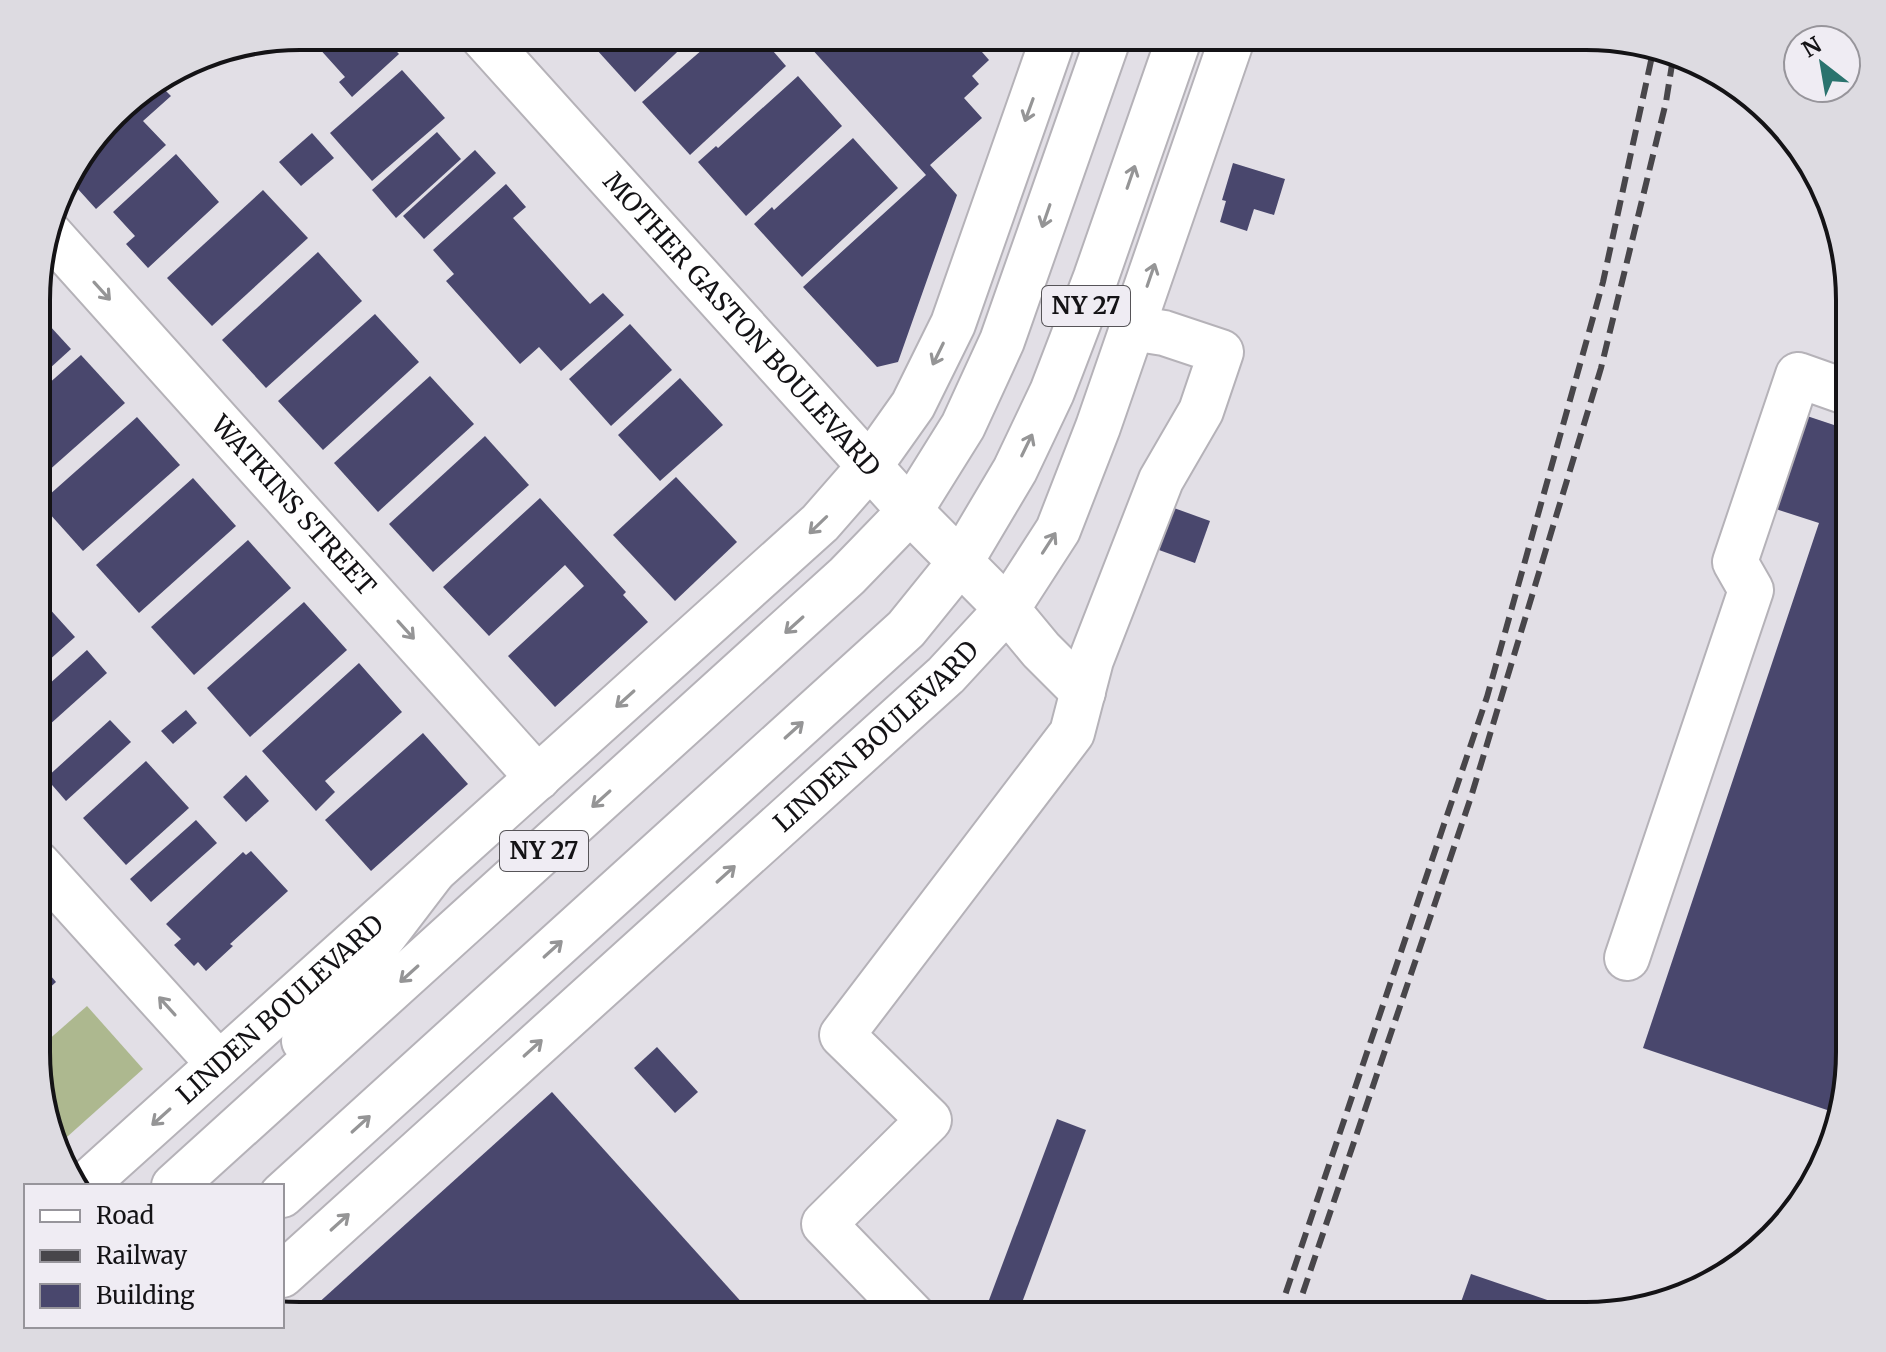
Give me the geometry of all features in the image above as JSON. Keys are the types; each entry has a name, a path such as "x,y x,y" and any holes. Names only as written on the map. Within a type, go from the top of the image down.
{"main road":[{"name":"MOTHER GASTON BOULEVARD","path":"495,50 869,467 1083,692"},
{"name":"LINDEN BOULEVARD","path":"88,1183 820,523 869,467 913,405 953,324 1049,51"},
{"name":"NY 27","path":"176,1184 847,576 910,511 963,426 1002,341 1104,51"},
{"name":"NY 27","path":"284,1193 906,629 961,561 1015,470 1052,392 1096,277 1175,51"},
{"name":"LINDEN BOULEVARD","path":"284,1273 946,675 1007,609 1058,530 1098,427 1228,51"},
{"name":"WATKINS STREET","path":"58,243 538,778"},
{"path":"899,1301 824,1224 929,1120 842,1035 1072,733 1091,660 1161,480 1201,411 1221,352 1164,333 1132,328"},
{"path":"1627,958 1751,590 1735,562 1798,375 1835,388"},
{"path":"238,1129 433,872"},
{"path":"51,878 219,1064"}],"green space":[{"path":"87,1006 143,1069 66,1138 55,1100 51,1038"}],"building":[{"path":"321,50 395,50 399,54 352,97 339,82 345,77"},
{"path":"597,50 679,50 635,92"},
{"path":"702,50 772,50 786,66 690,155 642,102"},
{"path":"813,50 981,51 989,60 972,76 979,84 964,98 982,118 930,165 957,195 898,362 877,367 803,287 926,175"},
{"path":"402,70 445,118 372,181 330,133"},
{"path":"798,76 842,126 746,216 698,162 716,146 718,148"},
{"path":"165,90 171,96 143,121 166,145 96,209 77,188 92,161 135,112"},
{"path":"437,132 461,159 396,218 372,190"},
{"path":"312,133 334,158 301,186 279,162"},
{"path":"853,138 898,188 802,277 754,224 772,207 774,210"},
{"path":"475,150 496,173 424,239 403,216"},
{"path":"176,154 219,202 148,268 126,244 135,236 113,212"},
{"path":"1233,163 1285,179 1274,215 1254,209 1247,231 1220,222 1226,201 1222,200"},
{"path":"506,184 526,207 513,218 590,304 603,293 624,315 561,371 539,347 520,364 446,281 454,274 433,250"},
{"path":"263,190 308,238 212,326 167,278"},
{"path":"318,252 362,301 266,388 222,340"},
{"path":"375,314 419,362 323,450 278,401"},
{"path":"630,324 672,370 611,426 569,379"},
{"path":"50,326 71,349 50,368"},
{"path":"81,355 125,403 50,469 50,382"},
{"path":"430,376 474,424 378,512 334,463"},
{"path":"680,378 723,425 660,481 618,435"},
{"path":"1807,416 1835,425 1835,1068 1828,1110 1643,1048 1819,523 1776,509"},
{"path":"137,417 180,465 83,551 50,514 50,494"},
{"path":"485,436 529,485 433,572 389,524"},
{"path":"676,477 737,542 675,601 613,535"},
{"path":"193,478 236,526 139,613 96,565"},
{"path":"540,498 626,592 623,595 648,622 555,707 508,656 584,586 565,565 489,636 443,587"},
{"path":"1174,508 1210,521 1195,563 1159,550"},
{"path":"248,540 291,588 194,675 151,627"},
{"path":"304,602 347,650 250,737 207,688"},
{"path":"50,610 75,637 50,659"},
{"path":"87,650 107,673 51,724 50,683"},
{"path":"359,663 402,712 325,781 335,792 316,811 262,751"},
{"path":"186,710 197,723 173,744 161,731"},
{"path":"110,720 131,742 66,801 51,783 51,774"},
{"path":"423,733 468,784 371,871 325,820"},
{"path":"146,761 189,808 126,865 83,818"},
{"path":"246,775 269,801 246,822 223,797"},
{"path":"196,820 217,843 151,902 130,879"},
{"path":"251,851 288,891 230,944 233,946 206,971 198,962 194,966 174,945 181,939 166,924 243,852 246,855"},
{"path":"657,1047 698,1092 675,1113 634,1068"},
{"path":"552,1092 741,1301 320,1301"},
{"path":"1057,1119 1086,1130 1022,1302 988,1302"},
{"path":"1471,1274 1553,1302 1461,1302"}],"railway":[{"path":"1283,1302 1487,697 1603,282 1651,59"},
{"path":"1300,1302 1471,797 1601,368 1666,102 1672,66"}]}
